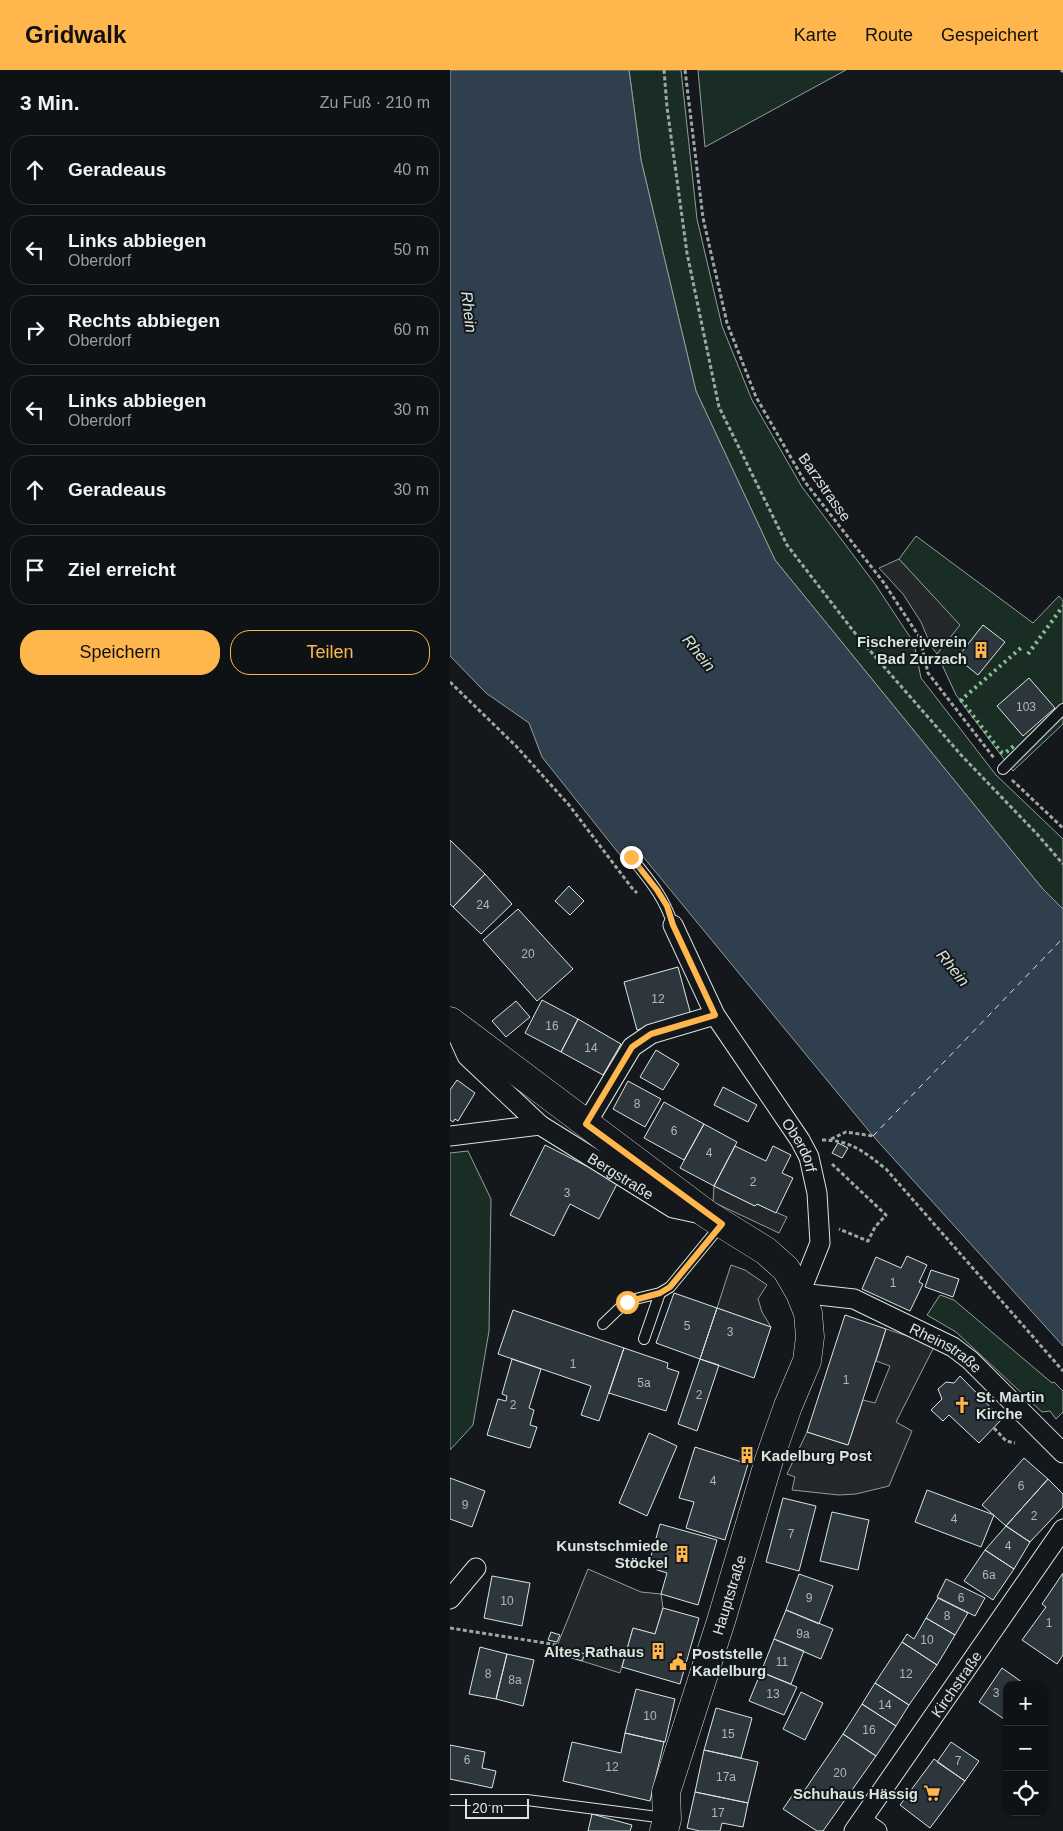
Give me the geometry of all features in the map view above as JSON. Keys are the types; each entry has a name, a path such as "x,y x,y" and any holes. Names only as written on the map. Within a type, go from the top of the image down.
{"main road":[{"path":"451,1021 715,1220 766,1251 786,1268 800,1293"},
{"name":"Hauptstraße","path":"665,1825 666,1792 721,1621 769,1460 806,1361 810,1326 808,1313 800,1293"}],"street":[{"name":"Oberdorf","path":"673,925 715,1015 800,1140 809,1157 818,1193 820,1243 800,1293"},
{"path":"586,1124 632,1047 651,1034 715,1015"},
{"name":"Bergstraße","path":"451,1021 467,1056 540,1125 673,1208 715,1220"},
{"path":"450,1136 540,1125"},
{"name":"Rheinstraße","path":"800,1293 854,1299 953,1347 970,1360 1063,1453"},
{"name":"Kirchstraße","path":"864,1828 1061,1536"},
{"path":"450,1599 476,1568"}],"lane":[{"path":"1003,769 1063,709"},
{"path":"631,857 667,906 673,925"},
{"path":"603,1324 627,1302 660,1293 670,1287 684,1272 715,1220"},
{"path":"644,1339 660,1293"},
{"path":"450,1800 527,1800 665,1825"}],"path":[{"path":"664,70 686,253 719,407 787,545 858,637 962,756 1037,834 1063,864"},
{"name":"Barzstrasse","path":"686,70 703,218 727,323 756,397 805,482 884,583 920,638 928,673 1010,778 1063,828"},
{"path":"450,682 522,753 568,805 632,888 639,894"},
{"path":"831,1140 846,1132 873,1136"},
{"path":"800,1140 844,1141 862,1150 886,1169 1063,1371"},
{"path":"809,1157 824,1157 886,1215 868,1240 835,1228"},
{"path":"994,1428 1006,1441 1015,1443"},
{"path":"450,1628 558,1645"}],"green space":[{"path":"629,70 681,70 697,219 722,326 752,400 802,487 875,584 914,643 921,678 996,775 1063,839 1063,909 1042,888 775,560 696,391 641,160"},
{"path":"698,70 846,70 705,147"},
{"path":"916,536 1033,623 1059,596 1063,601 1063,724 1013,771 956,695 937,654 959,625 899,559"},
{"path":"468,1151 491,1199 489,1331 473,1425 450,1450 450,1153"},
{"path":"940,1295 954,1300 1063,1391 1063,1412 1056,1419 1050,1411 1042,1412 956,1332 927,1315"}],"shaded area":[{"path":"899,559 960,625 937,654 931,646 921,622 903,594 879,568"},
{"path":"714,1186 755,1206 757,1204 787,1217 779,1233 713,1202"},
{"path":"731,1265 745,1270 767,1285 758,1299 762,1312 771,1327 717,1308"},
{"path":"886,1329 935,1345 896,1422 912,1431 889,1486 856,1494 839,1495 792,1490 795,1477 787,1474 807,1432 848,1445 863,1400 875,1403 890,1366 876,1361"},
{"path":"588,1569 641,1592 661,1594 663,1608 655,1634 633,1628 620,1673 582,1661 584,1654 557,1646"}],"water":[{"name":"Rhein","path":"450,70 629,70 641,160 696,391 775,560 1042,888 1063,909 1063,1346 873,1136 640,853 624,860 542,757 529,723 486,693 450,656"}],"building":[{"name":"Fischereiverein Bad Zurzach","path":"983,625 1005,642 978,675 957,658"},
{"path":"1029,678 1055,708 1023,736 997,706"},
{"path":"450,840 485,874 453,907 450,904"},
{"path":"485,874 512,904 481,934 453,907"},
{"path":"569,886 584,901 570,915 555,901"},
{"path":"518,909 573,969 537,1001 483,940"},
{"path":"678,967 691,1015 637,1030 624,982"},
{"path":"542,1000 578,1019 561,1052 525,1033"},
{"path":"516,1001 530,1017 506,1037 492,1021"},
{"path":"578,1019 621,1044 603,1075 561,1052"},
{"path":"656,1050 679,1064 663,1090 640,1077"},
{"path":"457,1080 475,1093 458,1121 455,1119 453,1122 450,1120 450,1090"},
{"path":"628,1081 661,1099 645,1127 613,1109"},
{"path":"723,1087 757,1105 748,1122 714,1105"},
{"path":"664,1102 704,1124 684,1160 644,1138"},
{"path":"704,1124 737,1142 714,1186 680,1168"},
{"path":"838,1143 848,1148 842,1158 832,1153"},
{"path":"545,1145 618,1182 599,1219 570,1204 554,1236 510,1215"},
{"path":"735,1146 766,1161 773,1146 791,1155 782,1173 793,1178 776,1213 757,1204 755,1206 714,1186"},
{"path":"907,1256 927,1265 919,1282 923,1284 910,1311 862,1289 876,1257 901,1268"},
{"path":"931,1270 959,1279 953,1297 925,1287"},
{"path":"674,1293 717,1308 700,1359 656,1343"},
{"path":"717,1308 771,1327 754,1378 700,1359"},
{"path":"513,1310 624,1348 599,1421 581,1415 591,1386 498,1354"},
{"path":"845,1315 886,1329 848,1445 807,1432"},
{"path":"624,1348 668,1363 667,1368 679,1372 666,1411 609,1393"},
{"path":"512,1359 541,1369 529,1408 534,1410 530,1425 537,1427 530,1448 487,1435 498,1399 506,1401 507,1396 502,1394"},
{"path":"700,1359 719,1365 697,1431 678,1424"},
{"name":"St. Martin Kirche","path":"960,1376 1002,1419 979,1443 949,1415 943,1421 931,1410 942,1399 938,1389 946,1382 954,1383"},
{"path":"649,1433 677,1446 647,1516 619,1503"},
{"path":"695,1447 748,1464 725,1540 686,1528 694,1502 679,1498"},
{"name":"Kadelburg Post","path":"744,1447 754,1450 750,1462 740,1459"},
{"path":"1024,1458 1048,1479 1006,1526 982,1505"},
{"path":"450,1478 485,1491 472,1527 450,1519"},
{"path":"1048,1479 1063,1494 1063,1507 1030,1542 1006,1526"},
{"path":"927,1490 994,1515 981,1547 915,1522"},
{"path":"783,1498 816,1506 799,1571 766,1562"},
{"path":"832,1512 869,1520 858,1570 820,1561"},
{"name":"Kunstschmiede Stöckel","path":"660,1524 717,1540 698,1605 661,1594 667,1573 648,1567"},
{"path":"1006,1526 1030,1542 1014,1569 985,1550"},
{"path":"985,1550 1014,1569 993,1600 964,1581"},
{"path":"1063,1573 1063,1655 1057,1664 1022,1640 1046,1607 1042,1604"},
{"path":"799,1574 833,1586 819,1624 786,1610"},
{"path":"492,1576 530,1583 522,1626 484,1618"},
{"path":"946,1579 985,1598 975,1616 937,1597"},
{"path":"938,1598 968,1613 955,1635 926,1618"},
{"name":"Altes Rathaus","path":"663,1608 699,1618 680,1684 622,1667 633,1628 655,1634"},
{"path":"786,1610 833,1629 821,1659 774,1639"},
{"path":"926,1618 955,1635 937,1665 902,1642 907,1634 914,1639"},
{"path":"551,1632 560,1635 557,1642 548,1640"},
{"path":"774,1639 804,1651 791,1684 761,1672"},
{"path":"902,1642 937,1665 909,1705 875,1683"},
{"path":"557,1646 585,1654 582,1661 555,1653"},
{"path":"480,1647 507,1654 496,1699 469,1694"},
{"path":"507,1654 534,1660 523,1706 496,1699"},
{"path":"1002,1668 1020,1681 1003,1681 1003,1718 979,1702"},
{"path":"761,1672 797,1687 784,1715 749,1701"},
{"path":"875,1683 909,1705 896,1726 862,1704"},
{"path":"636,1689 675,1699 665,1742 625,1733"},
{"path":"801,1692 823,1703 805,1740 783,1729"},
{"path":"862,1704 896,1726 876,1756 843,1734"},
{"path":"716,1708 752,1718 741,1758 704,1750"},
{"path":"625,1733 664,1742 650,1801 563,1781 572,1742 621,1753"},
{"path":"843,1734 876,1756 823,1831 817,1831 783,1809 796,1790 802,1794"},
{"path":"951,1742 979,1761 965,1781 937,1762"},
{"path":"450,1745 485,1752 482,1768 496,1771 492,1788 450,1779"},
{"path":"704,1750 758,1762 748,1803 695,1792"},
{"name":"Schuhaus Hässig","path":"934,1759 965,1781 930,1828 900,1805"},
{"path":"695,1792 748,1803 743,1827 722,1823 720,1831 700,1831 687,1828"},
{"path":"592,1814 632,1825 630,1831 588,1831"}],"ferry route":[{"path":"873,1136 1063,938"}],"hedge":[{"path":"1028,654 1063,606"},
{"path":"960,701 1022,647"},
{"path":"961,700 1001,752 1005,753 1015,745"}],"place":[{"name":"Fischereiverein Bad Zurzach","path":"981,650"},
{"name":"St. Martin Kirche","path":"962,1405"},
{"name":"Kadelburg Post","path":"747,1455"},
{"name":"Kunstschmiede Stöckel","path":"682,1554"},
{"name":"Altes Rathaus","path":"658,1651"},
{"name":"Poststelle Kadelburg","path":"678,1662"},
{"name":"Schuhaus Hässig","path":"932,1793"}],"route":[{"path":"627,1302 660,1293 670,1287 722,1224 586,1124 632,1047 651,1034 715,1015 673,925 667,906 631,857"}]}
